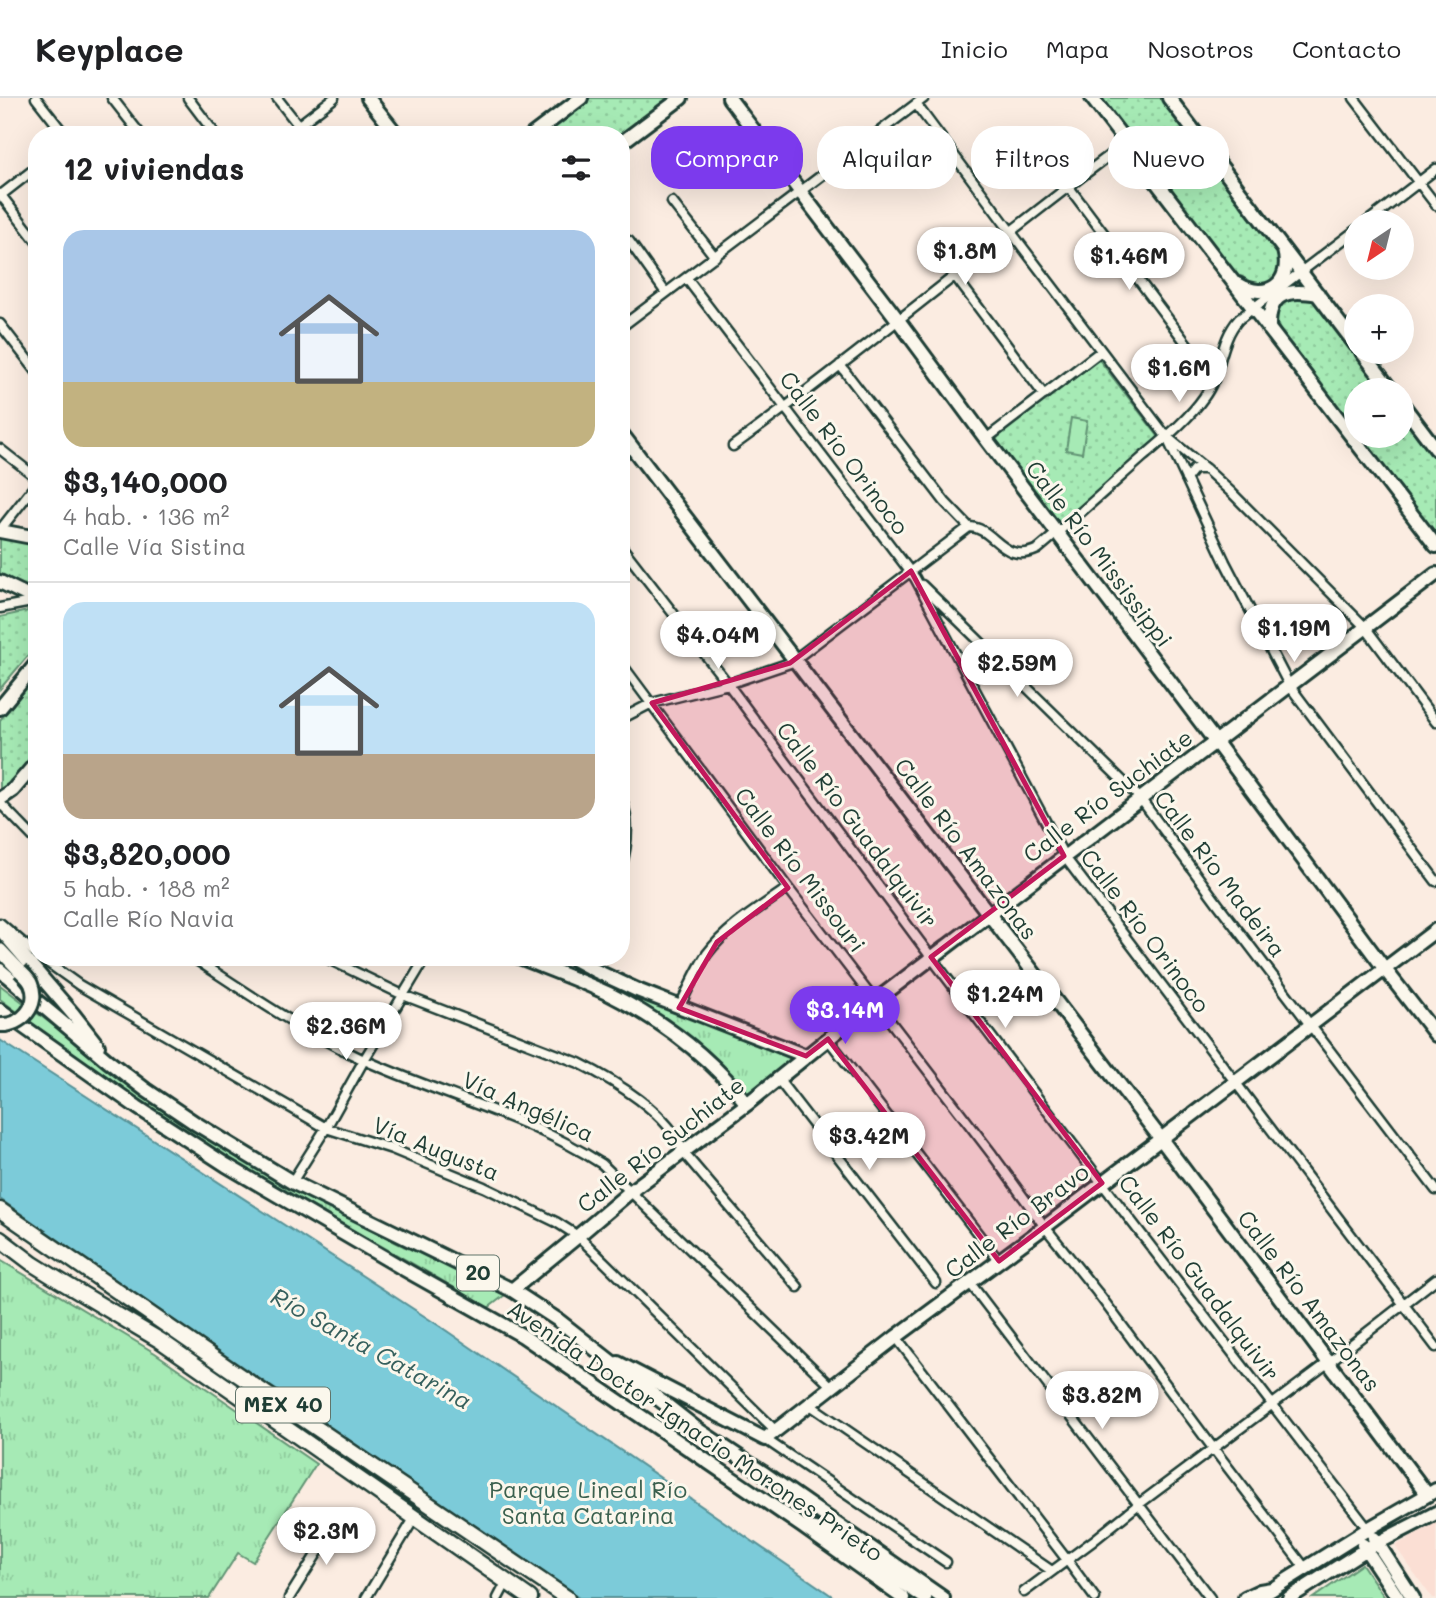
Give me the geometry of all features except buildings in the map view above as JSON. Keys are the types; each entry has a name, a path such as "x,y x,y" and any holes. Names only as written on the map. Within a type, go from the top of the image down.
{"highway":[{"name":"MEX 40","path":"0,1210 567,1598"},
{"name":"MEX 40","path":"0,1239 49,1274 161,1341 530,1598"}],"street":[{"path":"36,98 58,126"},
{"path":"113,98 134,126"},
{"path":"188,98 209,126"},
{"path":"277,98 298,125 334,98"},
{"path":"368,98 390,126"},
{"path":"544,126 580,98"},
{"path":"630,136 681,98"},
{"name":"Calle Río Mississippi","path":"729,98 1436,1035"},
{"path":"630,320 924,98"},
{"path":"1092,98 1113,126"},
{"path":"1169,98 1344,329"},
{"path":"1354,98 1436,205"},
{"path":"916,104 1166,436 1206,469 1365,627 1436,722"},
{"path":"1383,210 1436,169"},
{"path":"28,174 1,194 28,230"},
{"path":"733,446 786,408 1064,189"},
{"path":"1070,189 1214,380"},
{"path":"1162,189 1436,546"},
{"path":"672,202 715,257"},
{"path":"840,365 945,502 971,527 1003,548 1025,554 1038,549 1057,533 1198,405 1214,380 1228,334 1239,319 1344,239"},
{"path":"630,243 666,293"},
{"path":"1232,280 1255,292 1271,289 1278,284 1286,270 1284,250"},
{"path":"955,276 1044,395"},
{"name":"Calle Río Orinoco","path":"687,279 913,575 1064,856 1436,1347"},
{"path":"1269,329 1270,310 1282,295 1301,291 1318,295"},
{"path":"0,324 28,360"},
{"path":"986,439 1101,351"},
{"path":"1371,364 1382,378"},
{"path":"1414,420 1436,449"},
{"path":"1166,436 1225,562 1289,685 1436,881"},
{"name":"Calle Río Amazonas","path":"630,445 1329,1362 1432,1492"},
{"path":"0,449 28,472"},
{"path":"1185,479 1194,469 1206,469"},
{"path":"28,492 0,531 28,536"},
{"path":"630,714 652,703 728,684 790,663 913,575 971,527"},
{"name":"Calle Río Guadalquivir","path":"630,558 1271,1404 1362,1532"},
{"name":"Calle Río Suchiate","path":"512,1290 631,1191 747,1104 875,1000 1436,574"},
{"name":"Calle Río Madeira","path":"913,575 1139,798 1436,1190"},
{"path":"0,582 28,596"},
{"path":"0,608 28,603"},
{"path":"0,708 28,674"},
{"name":"Calle Río Missouri","path":"630,675 788,888 1306,1568"},
{"path":"28,772 0,801 28,831"},
{"path":"679,1007 700,965 727,931 788,888"},
{"name":"Vía Augusta","path":"0,923 28,947"},
{"path":"0,929 28,962"},
{"name":"Calle Río Bravo","path":"765,1439 1436,930"},
{"path":"0,941 13,956 8,973"},
{"path":"0,950 8,973 31,984 33,995 32,1003 24,1017 16,1022 0,1025"},
{"path":"32,966 73,1014 108,1061"},
{"name":"Vía Augusta","path":"52,966 79,985 326,1128 392,1149 484,1187 556,1222 578,1236 776,1431"},
{"name":"Vía Angélica","path":"206,966 324,1040 364,1060 519,1121 583,1151 602,1164 631,1191 832,1387"},
{"path":"343,966 403,995 579,1063 640,1101 656,1114 680,1142 683,1152 798,1287"},
{"path":"292,1182 421,966"},
{"path":"541,966 609,994 683,1039 713,1064 747,1104"},
{"path":"587,966 679,1007 806,1056"},
{"path":"588,985 594,980 593,970"},
{"name":"Avenida Doctor Ignacio Morones Prieto","path":"8,973 108,1061 195,1123 292,1182 512,1290 558,1320 697,1429 943,1598"},
{"name":"Avenida Doctor Ignacio Morones Prieto","path":"0,1010 137,1107 226,1165 523,1336 903,1598"},
{"path":"828,1039 999,1261"},
{"path":"778,1079 936,1283"},
{"path":"1024,1592 1436,1279"},
{"path":"970,1283 1210,1598"},
{"path":"896,1337 1068,1559 1095,1598"},
{"path":"607,1357 765,1439 946,1562"},
{"path":"810,1405 1052,1571"},
{"path":"1259,1598 1362,1532 1432,1492"},
{"path":"1289,1598 1372,1547 1436,1513"},
{"path":"366,1598 415,1517"},
{"path":"289,1598 338,1520"},
{"path":"802,1526 832,1535 925,1598"},
{"path":"1362,1532 1413,1598"},
{"path":"1372,1547 1398,1598"},
{"path":"498,1598 507,1581"},
{"path":"1245,1598 1272,1589"}],"highlighted area":[{"path":"911,571 1064,856 931,957 1102,1183 999,1261 828,1039 806,1056 679,1008 717,942 788,888 652,703 790,663"}],"shaded area":[{"path":"1436,1523 1436,1598 1432,1598 1395,1546"}],"green space":[{"path":"590,98 671,98 630,129 630,126 554,126"},
{"path":"1099,98 1161,98 1183,126 1120,126"},
{"path":"1229,185 1277,247 1283,261 1275,282 1256,285 1237,278 1169,189 1229,189"},
{"path":"1296,294 1311,296 1344,336 1344,364 1366,364 1377,378 1344,378 1344,418 1280,333 1277,314 1288,299"},
{"path":"1098,360 1158,436 1157,440 1058,525 993,441"},
{"path":"1071,418 1087,421 1082,453 1066,450"},
{"path":"1414,426 1436,454 1436,535 1367,448 1414,448"},
{"path":"0,535 28,540 28,590 0,577"},
{"path":"28,611 28,656 0,689 0,617"},
{"path":"28,686 28,763 0,792 0,720"},
{"path":"603,980 796,1057 748,1096 727,1071 673,1028 601,986"},
{"path":"0,985 124,1079 236,1155 397,1243 452,1267 505,1295 488,1308 235,1163 93,1067 0,999"},
{"path":"0,1260 155,1353 316,1464 253,1562 238,1553 209,1598 0,1598"},
{"path":"1362,1564 1385,1598 1313,1598"}],"water":[{"name":"Río Santa Catarina","path":"0,1040 441,1327 835,1598 579,1598 0,1199"}],"park label":[{"name":"Parque Lineal Río Santa Catarina","path":"588,1503"}]}
